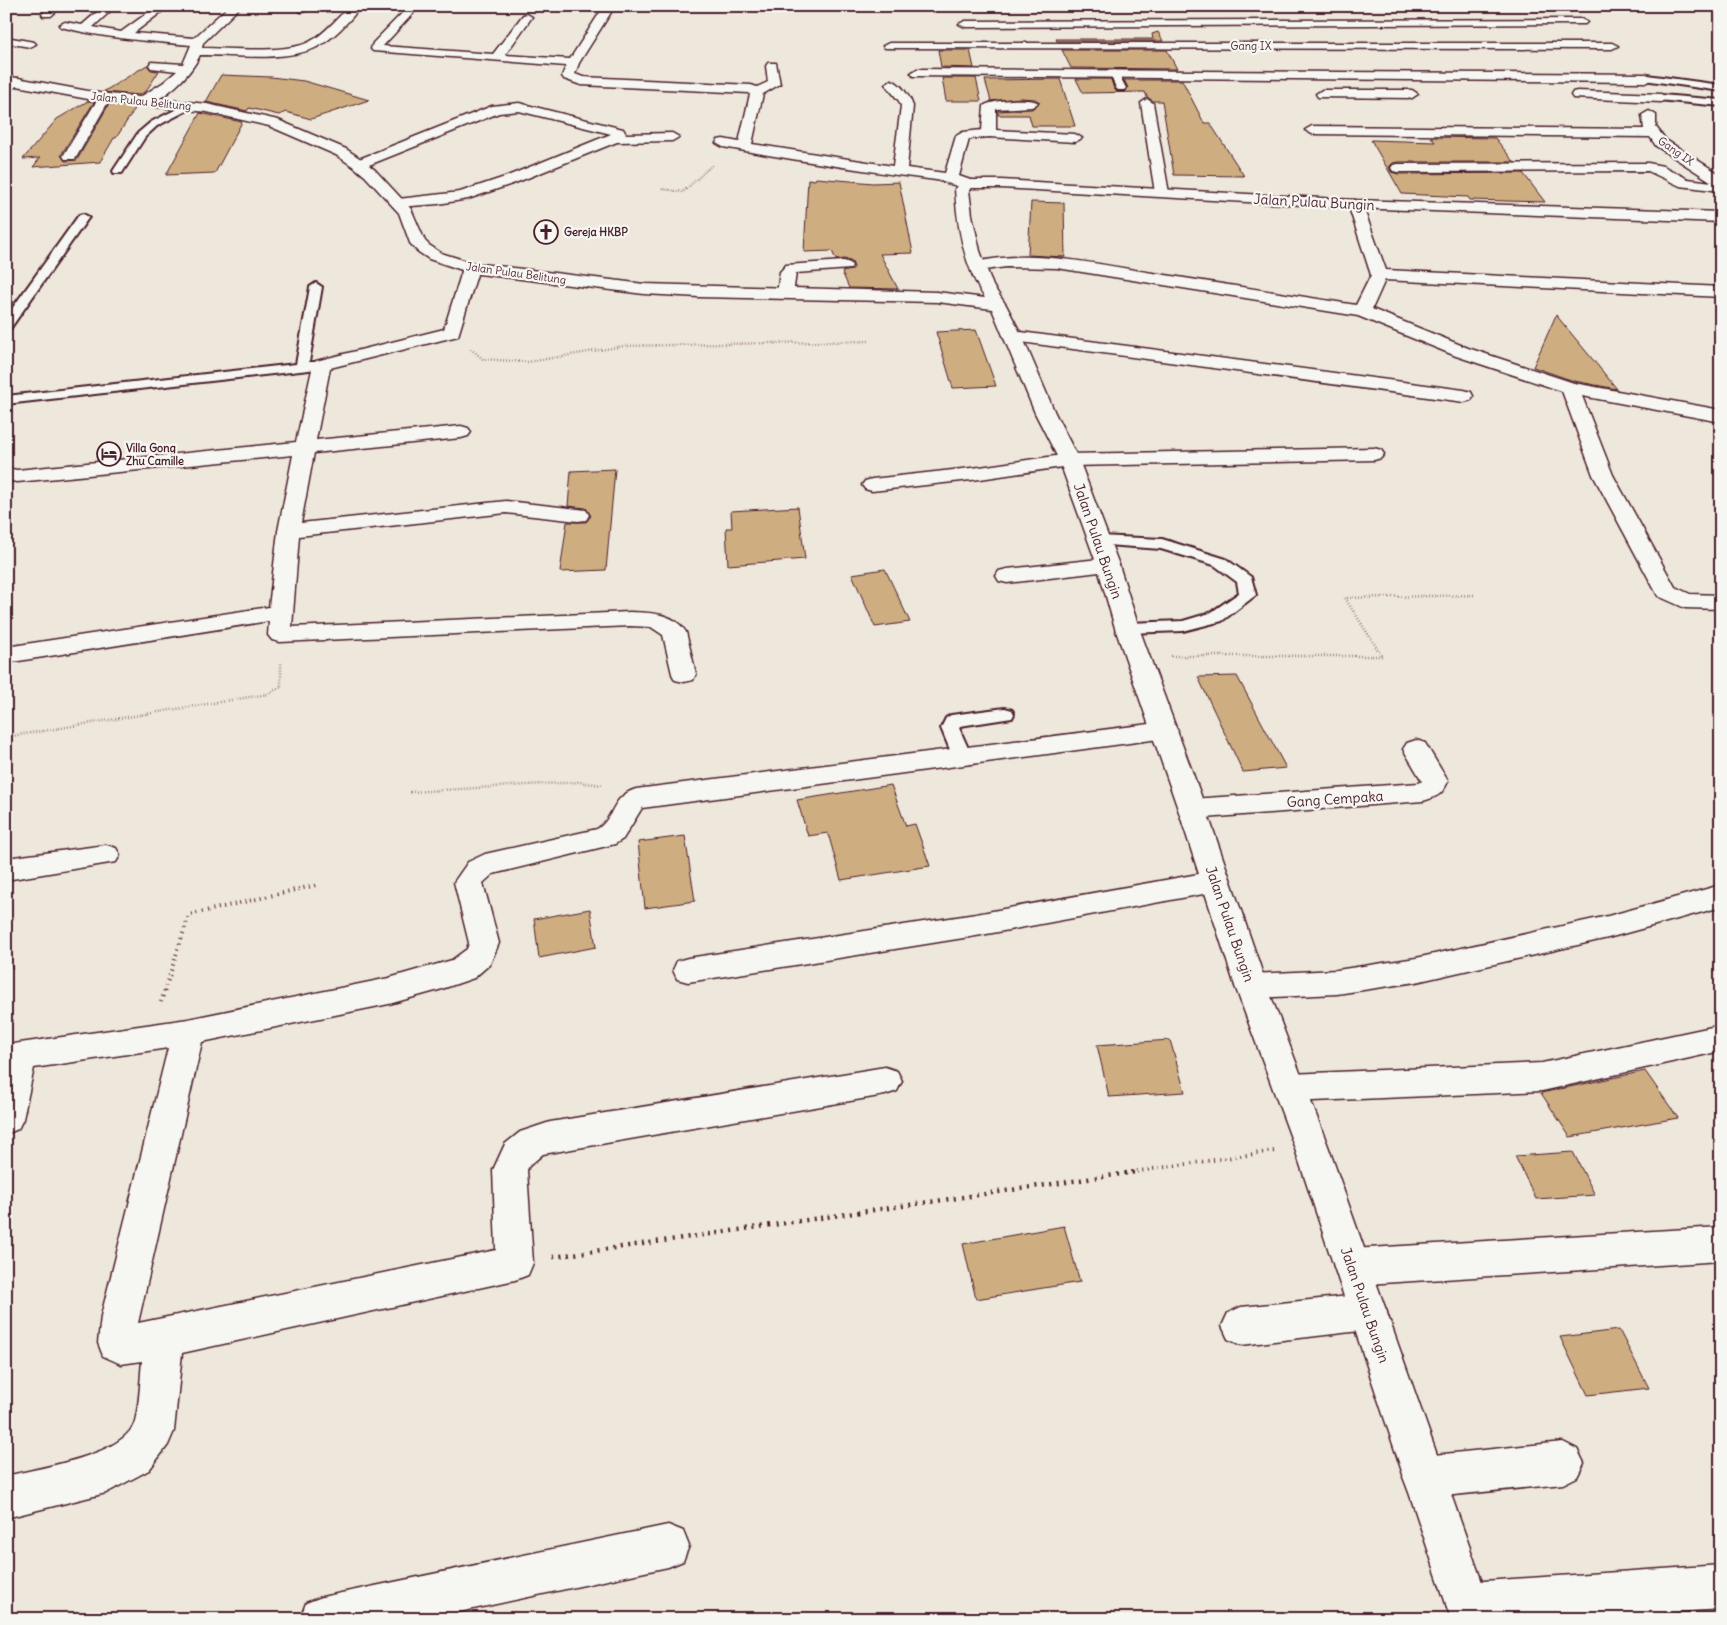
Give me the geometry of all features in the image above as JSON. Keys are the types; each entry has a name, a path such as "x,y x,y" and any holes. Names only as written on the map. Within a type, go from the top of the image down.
{"street":[{"path":"47,14 57,6"},
{"path":"83,30 111,6"},
{"path":"123,36 164,6"},
{"path":"147,99 165,89 185,68 197,47 236,6"},
{"path":"65,25 83,30 197,47 287,51 315,44 356,6"},
{"path":"416,6 377,45 377,48 573,63"},
{"path":"610,6 573,63 568,76 576,80 751,89 757,92"},
{"path":"1560,9 1590,28 1622,55"},
{"path":"497,57 527,17"},
{"path":"965,24 1590,28"},
{"path":"6,40 30,44"},
{"name":"Gang IX","path":"889,46 1612,46"},
{"path":"155,65 185,68"},
{"path":"772,66 774,84 757,92 734,145 951,178 968,184"},
{"path":"1566,94 1661,98 1658,88 1634,66"},
{"path":"918,74 1114,73 1647,78"},
{"name":"Jalan Pulau Belitung","path":"10,83 105,98 147,99 273,122 341,152 359,164 406,212 418,243 423,248 435,256 471,268 644,288 787,285 937,297 982,274"},
{"path":"891,84 905,100 907,106 900,171"},
{"path":"1322,94 1428,94"},
{"path":"70,156 105,98"},
{"name":"Gang IX","path":"1661,98 1649,113 1648,120 1652,133 1661,142 1721,181"},
{"path":"990,133 990,106 1032,103"},
{"path":"1148,103 1162,193"},
{"path":"359,164 507,106 519,107 618,132 619,134 615,138"},
{"path":"1312,130 1652,133"},
{"path":"951,178 963,136 990,133 1015,136 1075,138"},
{"path":"398,203 463,196 510,180 615,138 672,137"},
{"path":"341,152 357,146"},
{"path":"1687,159 1712,161"},
{"path":"1398,168 1648,167 1658,169 1685,182 1721,187"},
{"name":"Jalan Pulau Bungin","path":"1471,1612 1311,1146 1251,986 1165,731 1127,628 1104,553 1069,460 1045,412 1013,336 982,274 961,198 962,189 968,184 1001,184 1355,204 1721,218"},
{"path":"1355,204 1379,276 1362,311"},
{"path":"982,274 1006,262 1057,263 1362,311 1462,352 1570,388 1721,416"},
{"path":"787,285 788,272 792,268 844,266"},
{"path":"280,623 289,531 306,448 312,366 452,332 471,268"},
{"name":"Jalan Pulau Belitung","path":"937,297 982,274"},
{"path":"1379,276 1721,292"},
{"path":"1013,336 1464,396"},
{"path":"1570,388 1603,475 1666,591 1685,601 1721,602"},
{"path":"6,474 16,476 461,432"},
{"path":"872,484 980,473 1069,460 1374,454"},
{"path":"289,531 506,507 578,515"},
{"path":"1007,576 1104,553"},
{"path":"6,655 280,623 657,620 674,632 684,674"},
{"path":"6,1119 13,1058 188,1032 390,991 440,978 463,969 479,956 484,943 468,882 478,869 485,864 606,837 613,832 632,801 636,799 1165,731"},
{"name":"Gang Cempaka","path":"1192,809 1423,792 1432,788 1435,782 1416,749"},
{"path":"6,869 106,855"},
{"path":"688,970 976,925 1215,882"},
{"path":"1251,986 1337,982 1416,970 1599,929 1721,896"},
{"path":"188,1032 120,1316 117,1343 121,1345 164,1338 516,1263 510,1170 517,1155 532,1143 560,1135 886,1081"},
{"path":"1290,1088 1542,1077 1721,1038"},
{"path":"1352,1267 1721,1244"},
{"path":"1241,1326 1368,1312"},
{"path":"6,1497 106,1472 135,1456 154,1431 164,1338"},
{"path":"1424,1476 1562,1463"},
{"path":"322,1619 668,1546"},
{"path":"1471,1612 1721,1587"}],"lane":[{"path":"1114,73 1120,88"},
{"path":"1647,78 1721,88"},
{"path":"1661,98 1721,103"},
{"path":"118,171 141,134 154,124 189,106"},
{"path":"6,326 83,217"},
{"path":"6,400 312,366 316,287"},
{"path":"1104,553 1162,544 1220,562 1245,580 1248,595 1216,617 1182,626 1127,628"},
{"path":"962,758 950,728 953,722 958,719 1004,714"}],"path":[{"path":"662,188 683,192 734,145"},
{"path":"452,332 483,359 528,362 624,346 870,341"},
{"path":"1137,656 1382,656 1345,598 1474,595"},
{"path":"6,737 268,694 275,691 282,684 280,623"},
{"path":"410,792 578,782 603,785 636,799"},
{"path":"150,1038 189,915 316,886"},
{"path":"6,968 16,966"},
{"path":"516,1263 1311,1146"}],"building":[{"path":"1158,32 1163,41 1057,41 1056,39 1153,39 1152,34"},
{"path":"938,50 970,50 974,68 941,67"},
{"path":"1062,50 1167,50 1177,69 1071,68"},
{"path":"147,65 151,70 159,71 146,91 139,95 103,92"},
{"path":"221,75 271,77 304,81 369,100 311,119 286,112 279,115 249,108 247,111 206,102"},
{"path":"942,78 976,78 981,101 946,101"},
{"path":"1060,79 1075,126 1032,126 1029,115 998,115 998,111 1032,109 1040,102 1035,99 1020,98 991,101 985,80"},
{"path":"1076,79 1111,79 1114,89 1118,92 1124,92 1128,88 1124,80 1182,80 1204,123 1210,123 1244,176 1174,175 1162,101 1153,101 1147,97 1145,92 1083,93"},
{"path":"88,101 94,102 61,155 65,161 77,160 109,104 136,107 100,162 33,167 40,158 23,159 57,119"},
{"path":"200,113 242,122 215,173 166,175"},
{"path":"1431,137 1495,138 1514,162 1398,162 1393,163 1389,167 1391,172 1398,174 1523,173 1545,202 1470,200 1468,197 1402,194 1371,140 1435,142"},
{"path":"816,178 873,183 899,182 913,253 880,254 898,289 849,288 842,272 852,270 854,267 852,262 845,259 836,260 832,251 804,252 808,179 815,180"},
{"path":"1031,202 1064,203 1065,257 1028,255"},
{"path":"1556,315 1617,389 1574,381 1533,367"},
{"path":"976,330 996,386 953,388 936,332"},
{"path":"615,469 606,570 560,572 567,522 586,522 591,516 586,508 568,506 571,471"},
{"path":"798,507 805,559 728,565 726,528 732,528 731,511"},
{"path":"885,569 910,622 875,627 852,574"},
{"path":"1237,676 1286,768 1243,772 1198,677"},
{"path":"891,785 906,826 915,824 930,866 841,880 828,833 808,836 797,800"},
{"path":"685,836 695,901 645,908 638,842"},
{"path":"590,909 596,947 539,958 534,919"},
{"path":"1170,1040 1185,1092 1109,1097 1097,1045"},
{"path":"1645,1071 1678,1118 1570,1137 1541,1093"},
{"path":"1573,1152 1595,1195 1536,1199 1515,1156"},
{"path":"1064,1226 1080,1282 976,1299 963,1244"},
{"path":"1619,1330 1649,1388 1588,1395 1560,1337"}],"place":[{"name":"Gereja HKBP","path":"546,232"},
{"name":"Villa Gong Zhu Camille","path":"109,454"}]}
